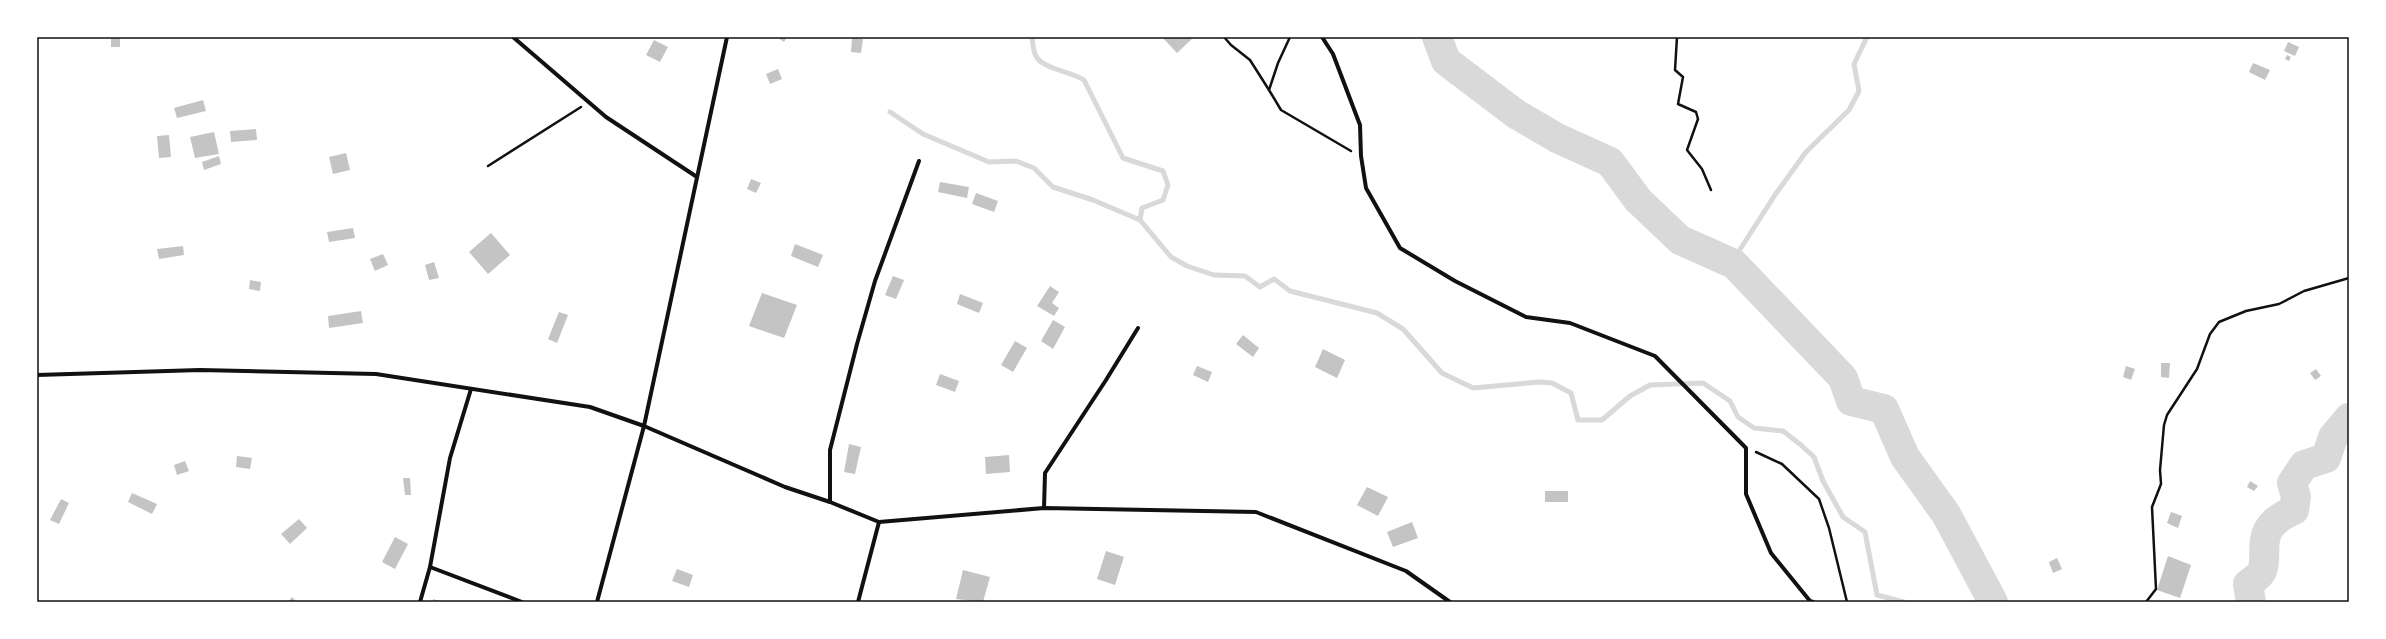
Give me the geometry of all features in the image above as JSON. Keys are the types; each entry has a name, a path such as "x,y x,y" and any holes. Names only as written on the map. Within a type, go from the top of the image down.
{"street":[{"path":"513,37 606,117 696,177"},
{"path":"597,602 644,426 727,37"},
{"path":"1322,37 1333,54 1360,125 1361,156 1366,188 1400,248 1455,281 1526,317 1570,323 1655,356 1746,448 1746,494 1771,554 1810,601 1813,602"},
{"path":"830,502 830,450 857,344 875,281 919,161"},
{"path":"1044,508 1045,472 1106,380 1138,328"},
{"path":"37,376 200,370 376,374 471,390 590,407 644,426 785,487 830,502 879,522 1044,508 1256,512 1406,571 1450,602"},
{"path":"420,602 430,567 450,458 471,390"},
{"path":"858,602 879,522"},
{"path":"430,567 522,602"}],"path":[{"path":"1224,37 1231,45 1250,60 1281,110 1361,156"},
{"path":"1269,90 1278,63 1290,37"},
{"path":"1677,37 1676,70 1683,78 1678,104 1696,112 1698,119 1687,150 1702,169 1711,190"},
{"path":"488,166 588,103"},
{"path":"2146,602 2156,589 2152,507 2161,484 2160,470 2164,425 2167,414 2197,369 2210,334 2219,322 2246,311 2279,304 2304,291 2349,278"},
{"path":"1746,448 1782,464 1819,499 1829,528 1847,602"}],"building":[{"path":"111,37 120,37 120,47 111,47"},
{"path":"777,37 787,37 784,42"},
{"path":"1162,37 1194,37 1177,53"},
{"path":"852,38 863,39 861,53 851,52"},
{"path":"654,40 668,47 660,62 646,55"},
{"path":"2288,42 2299,47 2295,56 2284,51"},
{"path":"2287,55 2291,57 2289,61 2285,59"},
{"path":"2253,63 2270,70 2265,80 2249,72"},
{"path":"778,69 782,79 770,84 766,74"},
{"path":"203,100 206,111 177,118 174,108"},
{"path":"256,129 257,140 231,142 230,131"},
{"path":"214,132 219,154 195,158 190,137"},
{"path":"169,135 171,157 159,158 157,136"},
{"path":"346,153 350,170 333,174 329,157"},
{"path":"219,156 221,164 204,170 202,162"},
{"path":"751,179 761,183 756,193 747,189"},
{"path":"940,182 969,187 967,198 938,192"},
{"path":"976,193 998,201 994,212 972,204"},
{"path":"353,228 355,238 329,242 327,232"},
{"path":"491,233 510,255 488,274 469,252"},
{"path":"795,244 823,255 818,267 791,256"},
{"path":"183,246 184,255 159,259 157,249"},
{"path":"383,254 388,265 375,271 370,259"},
{"path":"434,262 439,278 429,280 425,265"},
{"path":"893,276 904,280 896,299 885,295"},
{"path":"250,280 261,282 260,291 249,289"},
{"path":"1050,286 1059,292 1052,303 1059,308 1054,316 1037,306"},
{"path":"762,293 797,305 784,338 749,326"},
{"path":"960,294 983,303 979,313 957,304"},
{"path":"361,311 363,323 329,328 328,316"},
{"path":"559,312 568,315 557,343 548,339"},
{"path":"1053,320 1065,327 1053,349 1041,341"},
{"path":"1243,335 1259,348 1253,357 1236,344"},
{"path":"1015,341 1027,348 1013,372 1001,365"},
{"path":"1323,349 1345,360 1337,378 1315,367"},
{"path":"2161,363 2170,363 2169,378 2161,377"},
{"path":"1197,366 1212,372 1208,382 1193,375"},
{"path":"2126,366 2135,369 2131,380 2123,377"},
{"path":"2316,369 2321,376 2315,380 2310,373"},
{"path":"940,374 959,381 955,392 936,385"},
{"path":"849,444 861,447 855,474 844,472"},
{"path":"1009,455 1010,472 986,474 985,457"},
{"path":"237,456 252,458 250,469 236,467"},
{"path":"185,461 189,471 177,475 174,465"},
{"path":"403,478 410,478 411,495 405,495"},
{"path":"2250,481 2258,486 2254,491 2247,487"},
{"path":"1367,487 1388,497 1378,516 1357,505"},
{"path":"1545,491 1568,491 1568,502 1545,502"},
{"path":"132,493 157,504 152,514 128,502"},
{"path":"61,499 69,503 59,524 50,520"},
{"path":"2171,512 2182,516 2178,528 2167,523"},
{"path":"299,519 307,528 290,544 281,534"},
{"path":"1412,522 1418,538 1393,547 1387,532"},
{"path":"395,537 408,544 395,569 382,562"},
{"path":"1106,551 1124,557 1115,585 1097,579"},
{"path":"2168,556 2191,565 2180,598 2157,590"},
{"path":"2057,558 2062,569 2053,573 2049,562"},
{"path":"677,569 693,575 689,587 672,581"},
{"path":"963,570 990,577 983,602 956,599"},
{"path":"292,597 297,602 288,602"},
{"path":"433,599 443,602 433,602"}],"waterway":[{"path":"1032,37 1034,52 1039,60 1050,67 1084,80 1123,158 1163,171 1168,185 1163,200 1142,208 1140,220 1171,257 1187,266 1214,275 1245,276 1260,287 1274,279 1290,291 1377,313 1403,329 1442,373 1473,388 1539,382 1552,383 1571,393 1578,420 1602,420 1630,396 1650,385 1703,383 1730,401 1738,417 1754,428 1783,431 1814,457 1823,481 1843,517 1865,532 1877,595 1904,602"},
{"path":"1437,37 1446,61 1516,114 1557,138 1610,162 1638,200 1680,240 1734,264 1843,378 1851,401 1884,409 1905,457 1946,514 1993,602"},
{"path":"1734,264 1739,251 1775,195 1806,152 1849,110 1859,91 1854,64 1867,37"},
{"path":"890,112 923,134 989,162 1016,161 1034,168 1053,187 1093,200 1140,220"},
{"path":"2251,602 2248,584 2258,577 2262,571 2266,534 2275,521 2294,510 2296,497 2292,483 2304,465 2326,458 2333,437 2349,418"}]}
